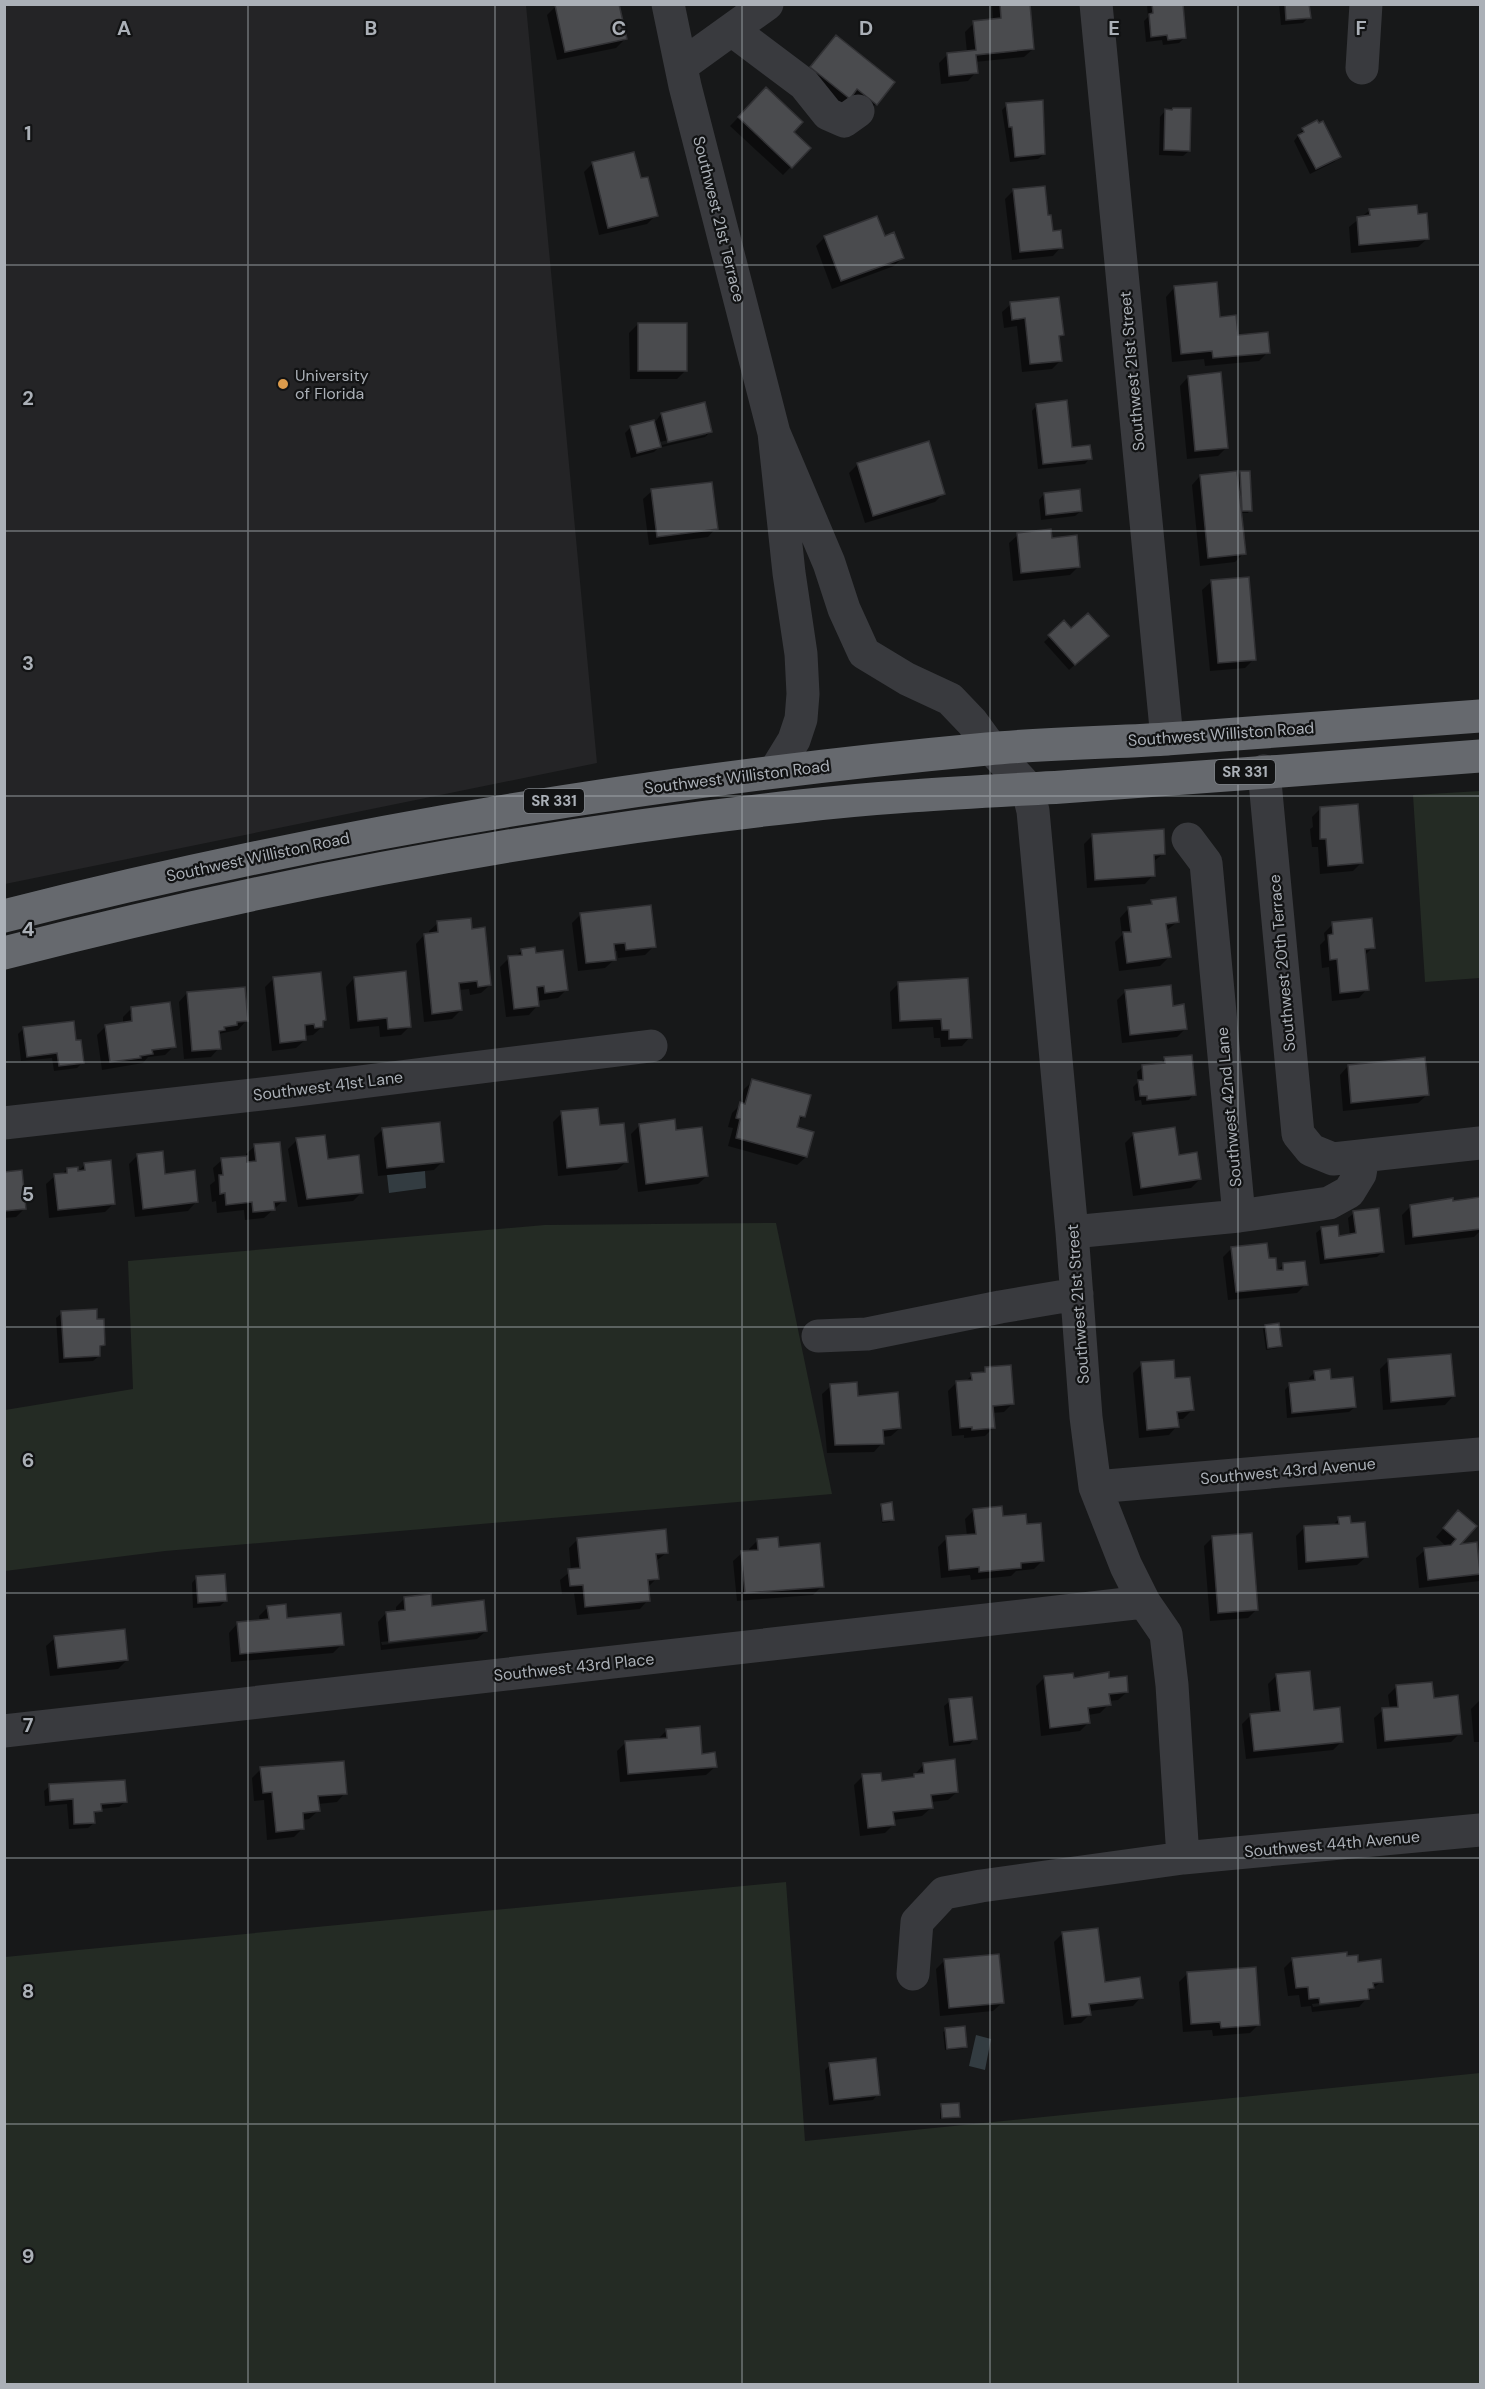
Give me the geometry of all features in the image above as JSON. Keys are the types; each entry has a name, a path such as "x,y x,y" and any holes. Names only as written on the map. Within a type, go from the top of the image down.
{"highway":[{"name":"Southwest Williston Road","path":"4,916 277,852 388,830 626,790 775,771 992,748 1167,739 1480,716"},
{"name":"SR 331","path":"4,953 192,908 488,850 795,806 895,796 1058,787 1480,756"}],"street":[{"name":"Southwest 21st Terrace","path":"668,4 681,66 774,433 789,573 801,654 803,694 801,719 794,740 775,771"},
{"path":"681,66 767,4"},
{"name":"Southwest 21st Street","path":"1096,4 1167,739"},
{"path":"1362,68 1366,4"},
{"path":"732,30 804,84 828,114 844,121 858,111"},
{"name":"Southwest 21st Terrace","path":"774,433 829,563 844,609 864,653 908,679 950,699 992,748"},
{"path":"992,748 1027,787"},
{"name":"Southwest 20th Terrace","path":"1264,771 1298,1134 1311,1150 1333,1159 1363,1156"},
{"name":"Southwest 21st Street","path":"1027,787 1034,822 1072,1232 1086,1417 1095,1487 1126,1566 1144,1602 1166,1634 1172,1685 1183,1858"},
{"name":"Southwest 42nd Lane","path":"1188,839 1206,863 1239,1216"},
{"name":"Southwest 41st Lane","path":"4,1123 651,1046"},
{"path":"1072,1232 1239,1216 1329,1203 1348,1192 1360,1174 1363,1156 1480,1143"},
{"path":"818,1336 867,1334 1000,1306 1077,1294"},
{"name":"Southwest 43rd Avenue","path":"1095,1487 1480,1454"},
{"name":"Southwest 43rd Place","path":"4,1731 1144,1602"},
{"name":"Southwest 44th Avenue","path":"913,1974 917,1922 944,1893 1183,1858 1480,1830"}],"shaded area":[{"name":"University of Florida","path":"5,4 526,5 597,763 5,884"},
{"path":"1480,791 1480,978 1425,982 1413,795"},
{"path":"425,1171 426,1188 389,1193 387,1175"},
{"path":"776,1223 832,1494 165,1551 5,1571 5,1410 133,1389 128,1261 545,1225"},
{"path":"786,1882 805,2141 1480,2073 1480,2384 5,2384 5,1957"},
{"path":"976,2035 991,2039 985,2070 969,2066"}],"building":[{"path":"619,4 627,39 565,52 555,5"},
{"path":"1000,4 1030,4 1034,49 976,55 978,73 949,76 947,53 976,50 973,21 1001,18"},
{"path":"1152,4 1183,4 1186,38 1168,40 1167,35 1151,37 1149,14 1153,13"},
{"path":"1285,4 1309,4 1311,18 1286,20"},
{"path":"836,35 895,82 877,105 857,89 850,99 810,67"},
{"path":"766,87 803,122 794,132 811,148 792,168 738,117"},
{"path":"1043,100 1045,154 1015,157 1012,127 1009,127 1006,103"},
{"path":"1173,108 1191,108 1190,151 1164,150 1165,109 1172,110"},
{"path":"1317,120 1319,123 1323,121 1341,157 1316,169 1298,135 1304,132 1302,128"},
{"path":"634,152 641,178 648,177 658,216 608,228 592,162"},
{"path":"1045,186 1048,215 1051,215 1053,231 1061,230 1063,248 1020,252 1013,189"},
{"path":"1417,205 1418,214 1427,213 1429,239 1359,245 1357,217 1370,215 1369,209"},
{"path":"877,216 885,236 894,232 904,258 841,281 824,236"},
{"path":"1217,282 1220,317 1236,315 1238,335 1268,332 1270,353 1213,358 1212,351 1181,354 1174,286"},
{"path":"1059,297 1064,335 1059,336 1062,361 1030,364 1025,318 1012,320 1010,302"},
{"path":"638,323 687,323 687,371 638,371"},
{"path":"1221,372 1228,448 1195,451 1188,376"},
{"path":"1067,400 1072,447 1090,445 1092,459 1043,464 1036,404"},
{"path":"705,402 712,432 668,442 661,413"},
{"path":"654,420 661,447 637,453 630,426"},
{"path":"929,441 945,494 873,516 857,463"},
{"path":"1237,471 1246,554 1208,558 1200,475"},
{"path":"1240,471 1250,471 1252,511 1242,511"},
{"path":"712,482 718,529 657,537 651,489"},
{"path":"1080,489 1082,511 1046,515 1044,493"},
{"path":"1051,529 1052,538 1077,535 1080,567 1021,573 1017,533"},
{"path":"1249,577 1256,660 1218,663 1211,580"},
{"path":"1088,613 1109,636 1075,665 1048,635 1064,620 1071,628"},
{"path":"1358,804 1363,863 1328,866 1326,839 1320,839 1320,807"},
{"path":"1164,829 1165,854 1154,855 1155,876 1095,880 1092,834"},
{"path":"1176,897 1179,922 1166,924 1171,957 1127,963 1123,932 1131,932 1128,907 1152,904 1151,900"},
{"path":"651,905 656,947 626,950 625,943 614,944 616,960 586,963 580,913"},
{"path":"471,918 472,929 485,927 491,985 478,987 477,981 459,983 462,1010 432,1014 424,934 438,932 437,921"},
{"path":"1372,918 1375,948 1365,949 1369,990 1340,993 1337,959 1330,960 1328,935 1333,934 1332,922"},
{"path":"535,947 536,953 563,950 568,990 545,993 544,986 537,987 539,1006 514,1009 508,956 522,955 521,949"},
{"path":"406,971 411,1027 388,1029 387,1018 358,1021 354,977"},
{"path":"321,972 326,1020 323,1021 323,1027 315,1028 314,1024 305,1025 306,1040 280,1043 273,977"},
{"path":"968,978 972,1038 949,1039 949,1030 942,1030 941,1019 900,1021 898,982"},
{"path":"1171,985 1173,1006 1184,1004 1187,1029 1130,1035 1125,990"},
{"path":"245,987 248,1021 237,1022 237,1025 224,1027 225,1030 219,1031 221,1049 192,1051 187,992"},
{"path":"170,1002 176,1047 152,1050 153,1054 140,1056 141,1058 110,1062 105,1025 132,1021 131,1007"},
{"path":"74,1021 76,1040 81,1040 84,1063 59,1066 57,1053 27,1057 23,1027"},
{"path":"1192,1055 1196,1095 1147,1100 1147,1096 1140,1096 1138,1080 1143,1080 1142,1065 1165,1063 1164,1057"},
{"path":"1425,1057 1429,1095 1351,1103 1348,1065"},
{"path":"752,1079 811,1095 805,1117 800,1116 797,1127 814,1132 807,1157 736,1138 740,1119 736,1118 740,1102 745,1104"},
{"path":"598,1108 600,1125 624,1123 628,1162 567,1168 561,1111"},
{"path":"675,1119 676,1130 702,1127 708,1176 646,1184 639,1124"},
{"path":"440,1122 444,1162 387,1168 382,1128"},
{"path":"1175,1127 1179,1155 1197,1152 1201,1179 1141,1188 1133,1133"},
{"path":"325,1135 328,1159 359,1155 363,1193 307,1199 296,1138"},
{"path":"280,1142 286,1201 274,1202 275,1210 253,1212 252,1202 226,1205 225,1193 220,1194 219,1175 223,1175 221,1158 247,1156 247,1162 256,1161 254,1144"},
{"path":"163,1151 165,1174 195,1170 198,1202 143,1209 137,1154"},
{"path":"111,1160 115,1204 58,1210 54,1174 67,1173 67,1168 78,1167 78,1171 85,1170 84,1163"},
{"path":"22,1170 26,1209 4,1211 4,1172"},
{"path":"1480,1197 1480,1229 1413,1237 1410,1205 1453,1198 1453,1201"},
{"path":"1379,1208 1384,1252 1325,1259 1321,1227 1338,1225 1339,1236 1356,1233 1353,1211"},
{"path":"1267,1243 1269,1258 1276,1258 1277,1270 1283,1270 1283,1263 1305,1261 1308,1285 1236,1292 1231,1247"},
{"path":"97,1309 97,1319 104,1319 105,1345 100,1346 100,1356 64,1358 61,1311"},
{"path":"1279,1323 1282,1346 1268,1348 1265,1325"},
{"path":"1451,1354 1455,1396 1391,1402 1388,1359"},
{"path":"1174,1360 1175,1378 1190,1377 1194,1410 1177,1412 1179,1427 1147,1430 1141,1362"},
{"path":"1011,1365 1014,1404 993,1406 995,1428 972,1430 972,1427 960,1428 956,1381 972,1380 971,1373 985,1372 985,1367"},
{"path":"1330,1369 1331,1379 1353,1377 1356,1407 1292,1413 1289,1383 1315,1380 1314,1371"},
{"path":"857,1382 858,1396 898,1392 901,1428 883,1430 884,1444 835,1445 830,1384"},
{"path":"892,1502 894,1520 883,1521 881,1504"},
{"path":"1002,1506 1003,1516 1026,1514 1027,1524 1041,1523 1044,1561 1021,1563 1021,1568 979,1572 979,1567 949,1570 946,1536 976,1534 973,1509"},
{"path":"1458,1510 1477,1526 1461,1544 1477,1542 1480,1574 1428,1580 1424,1548 1451,1545 1456,1539 1443,1528"},
{"path":"1350,1516 1351,1523 1365,1522 1368,1557 1306,1562 1304,1526 1339,1524 1338,1517"},
{"path":"666,1529 668,1553 656,1554 659,1579 648,1580 650,1601 585,1607 583,1585 570,1586 568,1569 580,1568 577,1538"},
{"path":"1252,1533 1258,1610 1218,1613 1212,1536"},
{"path":"778,1537 779,1547 820,1543 824,1587 745,1593 741,1551 758,1550 757,1539"},
{"path":"225,1574 227,1601 198,1603 196,1576"},
{"path":"431,1594 432,1606 484,1600 487,1631 389,1642 386,1612 405,1610 404,1597"},
{"path":"286,1604 287,1618 341,1613 344,1645 240,1654 237,1622 269,1619 267,1606"},
{"path":"125,1629 128,1660 58,1668 54,1636"},
{"path":"1310,1671 1314,1710 1340,1707 1343,1742 1254,1751 1250,1714 1280,1711 1276,1674"},
{"path":"1109,1672 1109,1678 1127,1676 1128,1692 1109,1694 1111,1705 1088,1708 1090,1723 1050,1728 1044,1676 1073,1673 1074,1678"},
{"path":"1432,1682 1434,1698 1458,1695 1462,1734 1385,1741 1382,1708 1398,1707 1396,1685"},
{"path":"972,1697 977,1739 954,1742 949,1699"},
{"path":"700,1726 702,1754 715,1752 717,1767 628,1774 625,1741 667,1738 666,1729"},
{"path":"955,1759 958,1792 931,1795 933,1808 893,1812 895,1825 868,1828 862,1774 881,1773 882,1781 914,1777 914,1774 924,1773 923,1763"},
{"path":"344,1761 347,1794 318,1796 320,1811 303,1813 304,1829 276,1832 272,1792 263,1793 260,1767"},
{"path":"125,1780 127,1802 101,1804 102,1811 94,1812 95,1823 74,1824 73,1799 50,1801 49,1784"},
{"path":"1098,1928 1105,1982 1140,1977 1143,1998 1089,2004 1091,2015 1072,2017 1062,1932"},
{"path":"1347,1952 1347,1956 1358,1955 1358,1962 1381,1959 1383,1982 1373,1983 1374,1988 1368,1989 1369,1999 1320,2004 1319,1998 1309,1999 1308,1987 1296,1988 1292,1958"},
{"path":"999,1954 1004,2003 949,2008 944,1959"},
{"path":"1256,1967 1260,2025 1221,2028 1220,2022 1191,2024 1187,1972"},
{"path":"965,2026 967,2047 947,2049 945,2028"},
{"path":"876,2058 880,2095 834,2100 829,2063"},
{"path":"959,2103 960,2117 942,2118 941,2104"}],"place":[{"name":"University of Florida","path":"283,384"}]}
